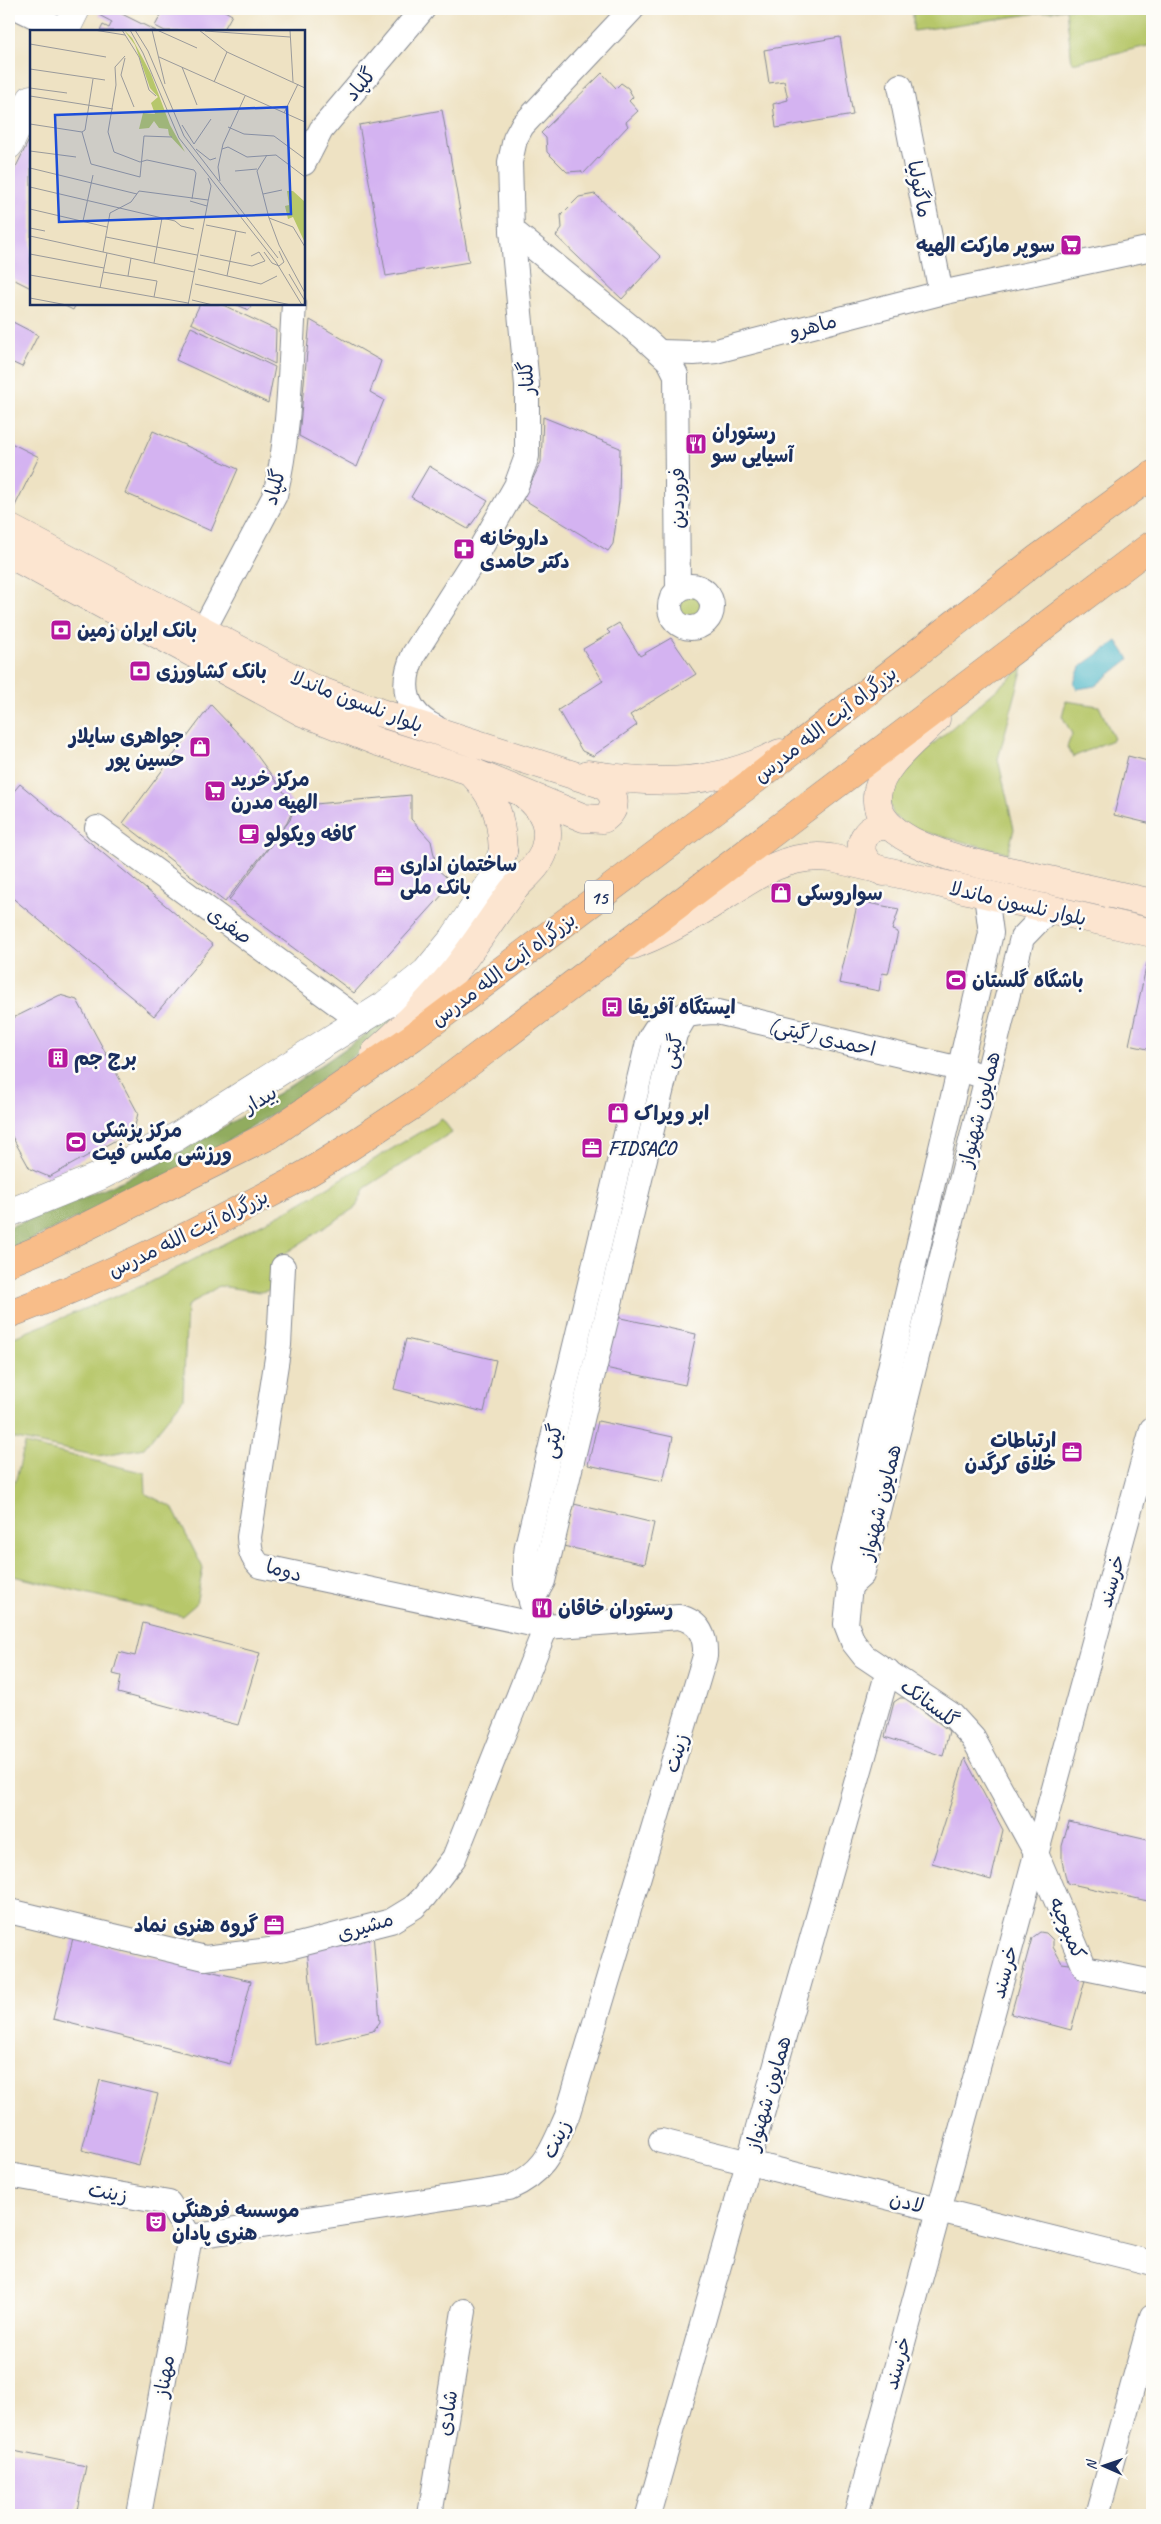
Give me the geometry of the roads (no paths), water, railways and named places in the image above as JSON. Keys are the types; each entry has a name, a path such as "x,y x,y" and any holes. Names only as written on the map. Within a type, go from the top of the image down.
{"highway":[{"name":"بزرگراه آیت الله مدرس","path":"9,1262 52,1244 270,1135 328,1096 413,1037 804,742 1037,559 1152,476"},
{"name":"بزرگراه آیت الله مدرس","path":"9,1314 56,1296 140,1258 292,1182 416,1104 622,950 1152,545"}],"main road":[{"name":"بلوار نلسون ماندلا","path":"9,528 197,641 302,712 378,742 470,771 584,818 599,820 611,812 614,804 613,796 605,786 555,768 378,712 312,688 197,641 9,554"},
{"path":"891,826 879,811 876,798 879,782 886,770 972,682"},
{"path":"555,768 646,781 696,780 752,767 804,742"},
{"path":"470,771 488,790 494,803 501,825 503,851"},
{"path":"328,1096 388,1042 438,990 544,853 547,836 546,821 539,808 524,794"},
{"path":"884,872 868,862 864,857 862,844 872,827 879,825 891,826"},
{"name":"بلوار نلسون ماندلا","path":"891,826 913,842 948,855 1152,903"},
{"path":"503,851 512,841 526,839 532,844 537,857 532,869"},
{"name":"بلوار نلسون ماندلا","path":"622,950 661,934 778,865 800,857 823,857 1152,933"}],"street":[{"path":"20,9 63,30"},
{"path":"66,30 76,9"},
{"name":"گلپاد","path":"305,161 321,130 423,9"},
{"name":"گلنار","path":"454,737 425,722 411,708 407,689 408,668 414,654 475,558 516,486 527,456 527,385 512,230 510,162 515,139 528,120 632,9"},
{"name":"ماگنولیا","path":"900,86 941,293"},
{"path":"9,145 30,101"},
{"path":"512,230 660,352"},
{"name":"ماهرو","path":"660,352 694,353 716,350 941,293 1152,248"},
{"name":"گلپاد","path":"197,641 275,495 279,478 288,402 294,305"},
{"name":"فروردین","path":"660,352 669,361 676,375 678,590"},
{"name":"صفری","path":"97,828 362,1022"},
{"name":"بیدار","path":"9,1214 116,1168 176,1137 362,1022 416,981 453,940 492,881 503,851"},
{"name":"همایون شهنواز","path":"852,1577 960,1069 992,933 986,896"},
{"name":"همایون شهنواز","path":"852,1577 1022,938 1049,910"},
{"name":"احمدی (گیتی)","path":"685,1017 717,1012 960,1069"},
{"name":"گیتی","path":"546,1627 531,1602 524,1573 527,1546 648,1042 658,1026 666,1020 685,1017"},
{"path":"960,1069 986,1077"},
{"name":"دوما","path":"283,1267 279,1346 249,1537 253,1559 260,1566 546,1627 679,1617 689,1619 702,1631 706,1645 705,1656"},
{"name":"خرسند","path":"856,2515 1152,1429"},
{"name":"گلستانک","path":"852,1577 846,1624 852,1642 864,1656 952,1715 973,1738 1036,1854"},
{"name":"مشیری","path":"9,1911 205,1958 286,1948 391,1921 414,1907 424,1897 454,1858 546,1627"},
{"name":"زینت","path":"9,2175 169,2203 190,2236 509,2188 525,2181 538,2172 549,2158 568,2116 705,1656"},
{"name":"همایون شهنواز","path":"648,2515 888,1671"},
{"name":"کمبوجیه","path":"1036,1854 1085,1968 1152,1982"},
{"name":"لادن","path":"661,2141 1152,2264"},
{"name":"مهناز","path":"139,2515 190,2236"},
{"name":"شادی","path":"430,2515 464,2311"},
{"path":"1097,2515 1152,2316"}],"water":[{"path":"1117,641 1129,659 1095,686 1077,689 1074,683 1080,667"}],"place":[{"name":"سوپر ماركت الهيه","path":"1071,245"},
{"name":"رستوران آسیایی سو","path":"696,444"},
{"name":"داروخانه دکتر حامدی","path":"464,549"},
{"name":"بانک ایران زمین","path":"61,630"},
{"name":"بانک کشاورزی","path":"140,671"},
{"name":"جواهری سایلار حسین پور","path":"200,747"},
{"name":"مرکز خرید الهیه مدرن","path":"215,791"},
{"name":"کافه ویکولو","path":"249,834"},
{"name":"ساختمان اداری بانک ملی","path":"384,876"},
{"name":"سواروسکی","path":"781,893"},
{"name":"باشگاه گلستان","path":"956,980"},
{"name":"ایستگاه آفریقا","path":"612,1007"},
{"name":"برج جم","path":"58,1058"},
{"name":"ابر ویراک","path":"618,1113"},
{"name":"مرکز پزشکی ورزشی مکس فیت","path":"76,1142"},
{"name":"FIDSACO","path":"592,1148"},
{"name":"ارتباطات خلاق کرگدن","path":"1072,1452"},
{"name":"رستوران خاقان","path":"542,1608"},
{"name":"گروه هنری نماد","path":"274,1925"},
{"name":"موسسه فرهنگی هنری پادان","path":"156,2222"}]}
